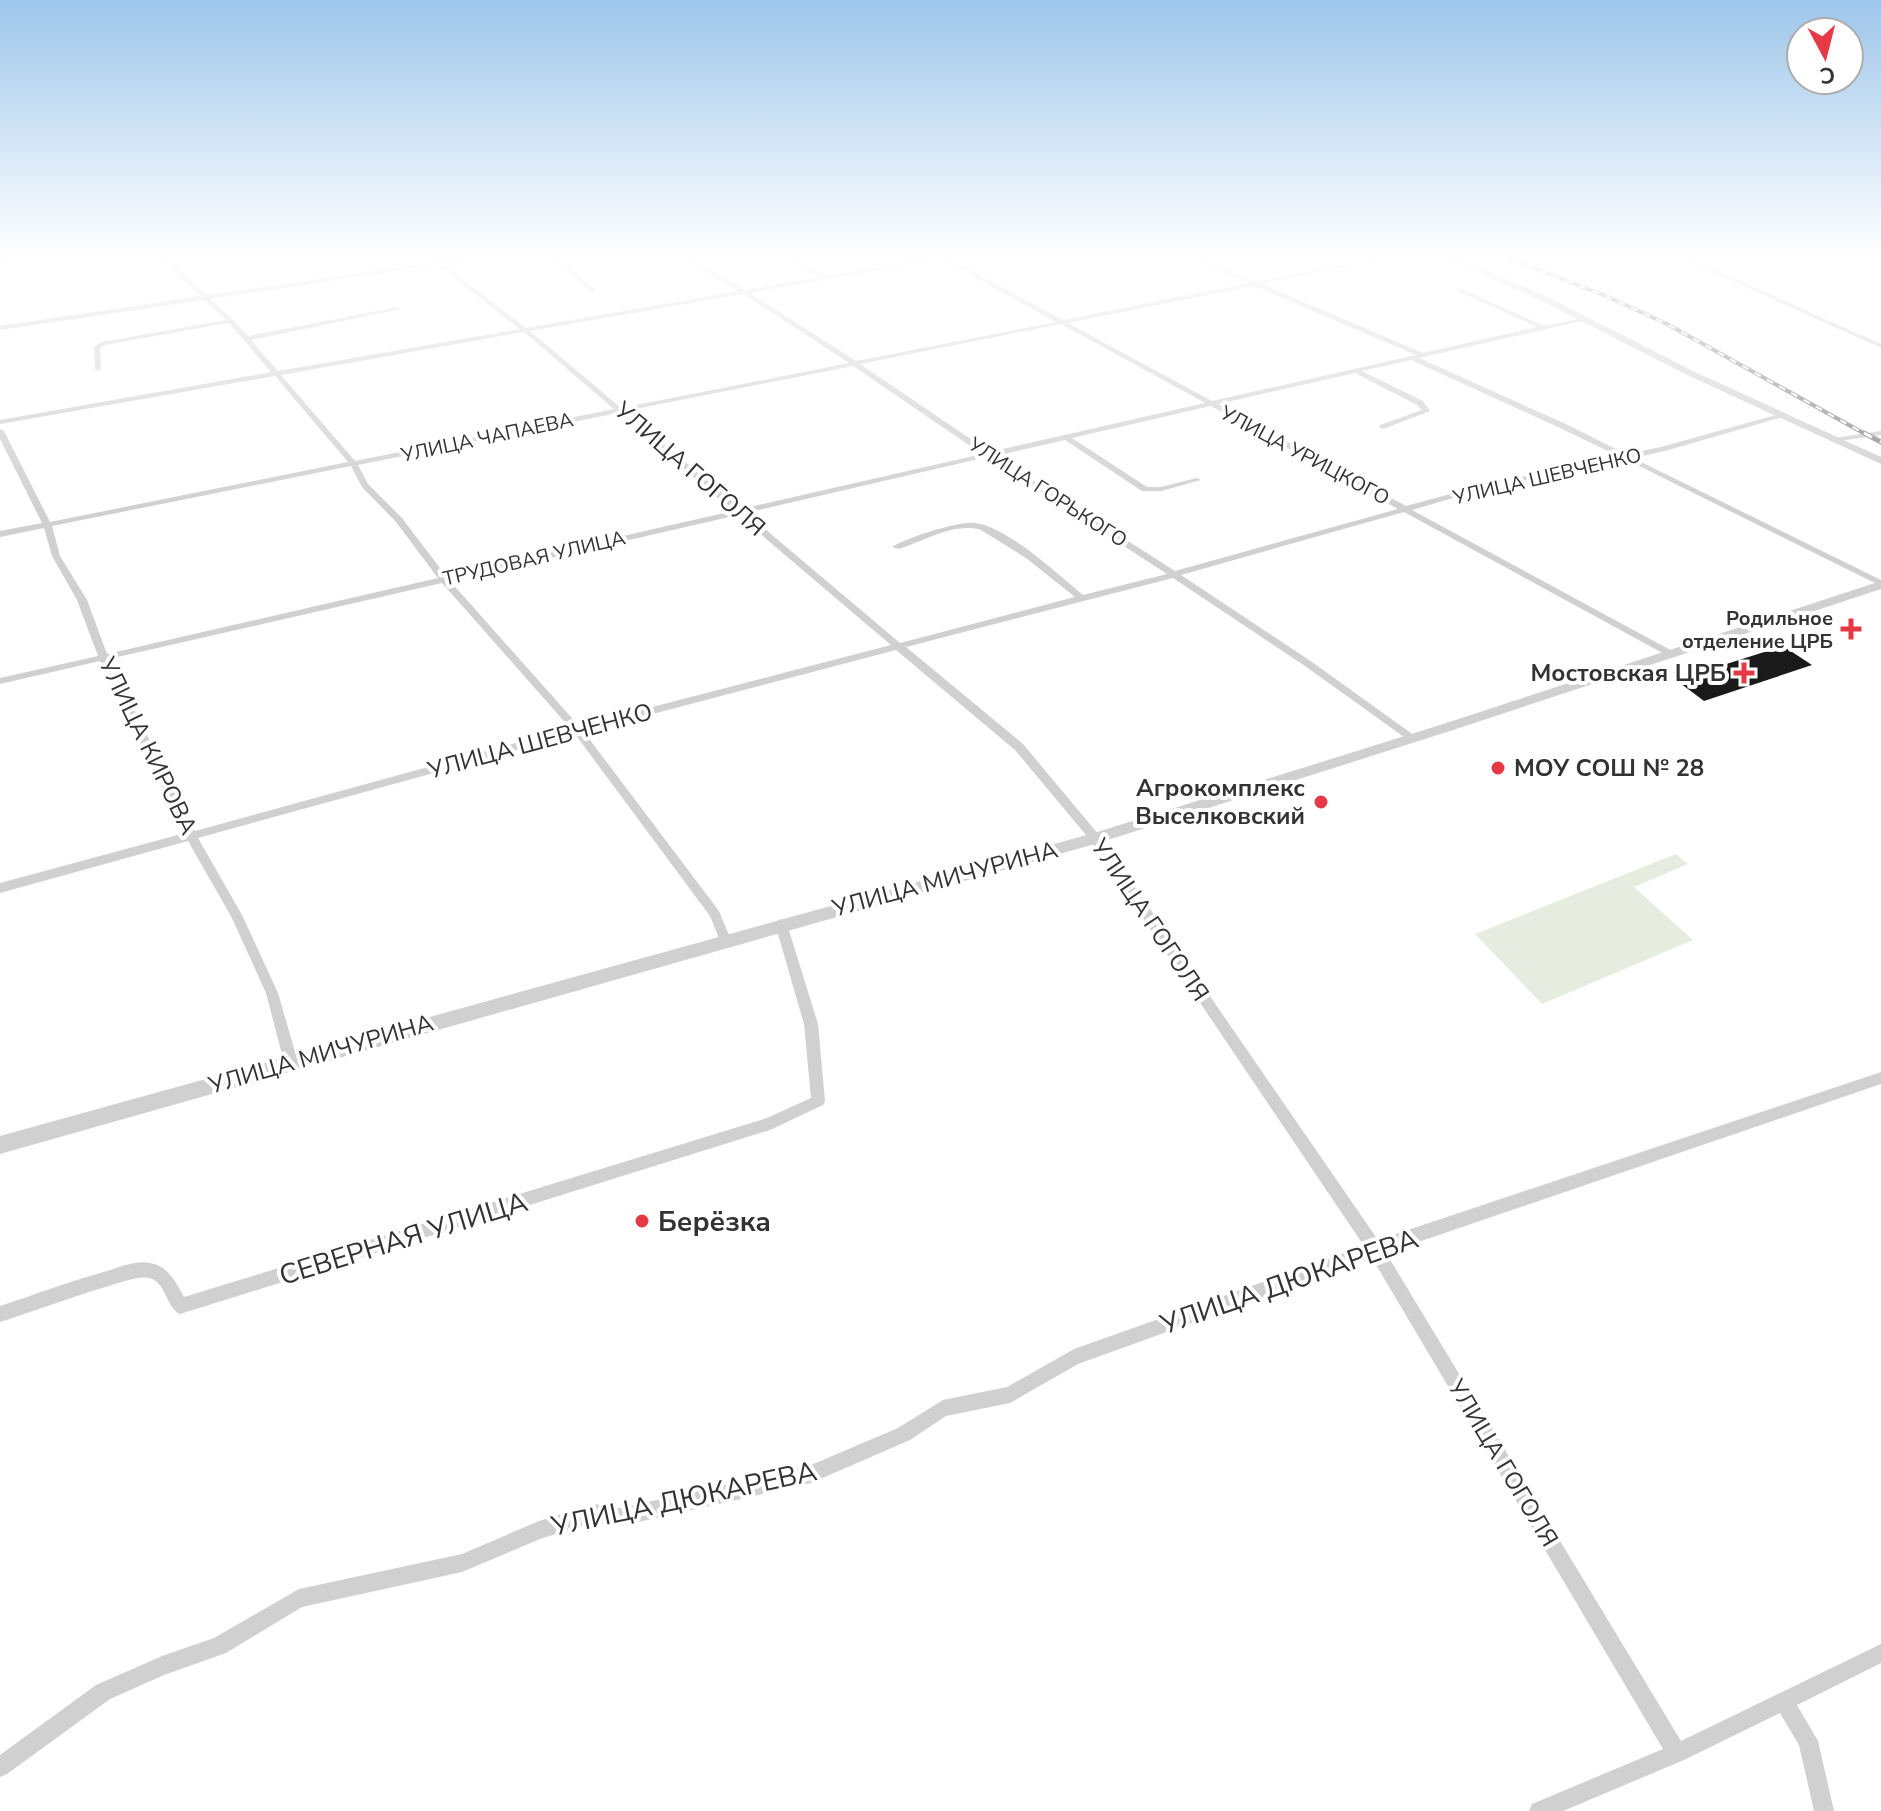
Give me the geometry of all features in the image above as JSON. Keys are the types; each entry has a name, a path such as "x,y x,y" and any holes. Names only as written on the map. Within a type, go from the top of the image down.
{"street":[{"path":"98,369 97,347 123,340"},
{"path":"245,340 354,464 365,485 399,520 444,579 577,730 715,914 725,940"},
{"path":"0,422 471,340"},
{"name":"УЛИЦА ГОГОЛЯ","path":"537,340 1019,747 1095,838 1375,1249 1677,1753"},
{"name":"УЛИЦА ГОРЬКОГО","path":"819,340 990,456 1262,631 1411,738"},
{"name":"УЛИЦА ЧАПАЕВА","path":"0,534 984,340"},
{"name":"УЛИЦА УРИЦКОГО","path":"1096,340 1671,654"},
{"path":"1381,340 1805,543 1881,584"},
{"name":"ТРУДОВАЯ УЛИЦА","path":"0,681 1494,340"},
{"path":"1624,340 1881,461"},
{"path":"1358,372 1420,403 1426,411 1383,427"},
{"name":"УЛИЦА ШЕВЧЕНКО","path":"0,888 896,645 917,643 1551,471 1626,458 1780,415"},
{"name":"УЛИЦА КИРОВА","path":"0,431 47,525 56,556 82,600 103,657 236,915 272,993 288,1040 291,1062"},
{"path":"1834,440 1881,433"},
{"path":"1068,439 1145,489 1161,489 1197,480"},
{"path":"896,547 963,526 982,526 1044,568 1081,598"},
{"name":"УЛИЦА МИЧУРИНА","path":"0,1145 1095,838 1881,584"},
{"name":"СЕВЕРНАЯ УЛИЦА","path":"0,1314 116,1277 149,1270 166,1279 180,1306 755,1129 818,1101 811,1024 781,924"},
{"name":"УЛИЦА ДЮКАРЕВА","path":"0,1767 103,1692 162,1666 219,1646 299,1598 462,1563 539,1530 594,1513 621,1517 811,1474 904,1434 943,1408 1010,1395 1074,1357 1375,1249 1881,1078"},
{"path":"1539,1811 1677,1753 1881,1653"},
{"path":"1784,1702 1808,1741 1824,1811"}],"shaded area":[{"path":"1676,854 1688,864 1634,887 1693,940 1542,1004 1475,934"}],"building":[{"name":"Мостовская ЦРБ","path":"1783,646 1812,665 1704,701 1676,680"}],"railway":[{"path":"1695,340 1867,435"},
{"path":"1864,433 1881,442"}],"place":[{"name":"Родильное отделение ЦРБ","path":"1851,629"},
{"name":"Мостовская ЦРБ","path":"1744,673"},
{"name":"МОУ СОШ № 28","path":"1498,768"},
{"name":"Агрокомплекс Выселковский","path":"1321,802"},
{"name":"Берёзка","path":"642,1221"}]}
